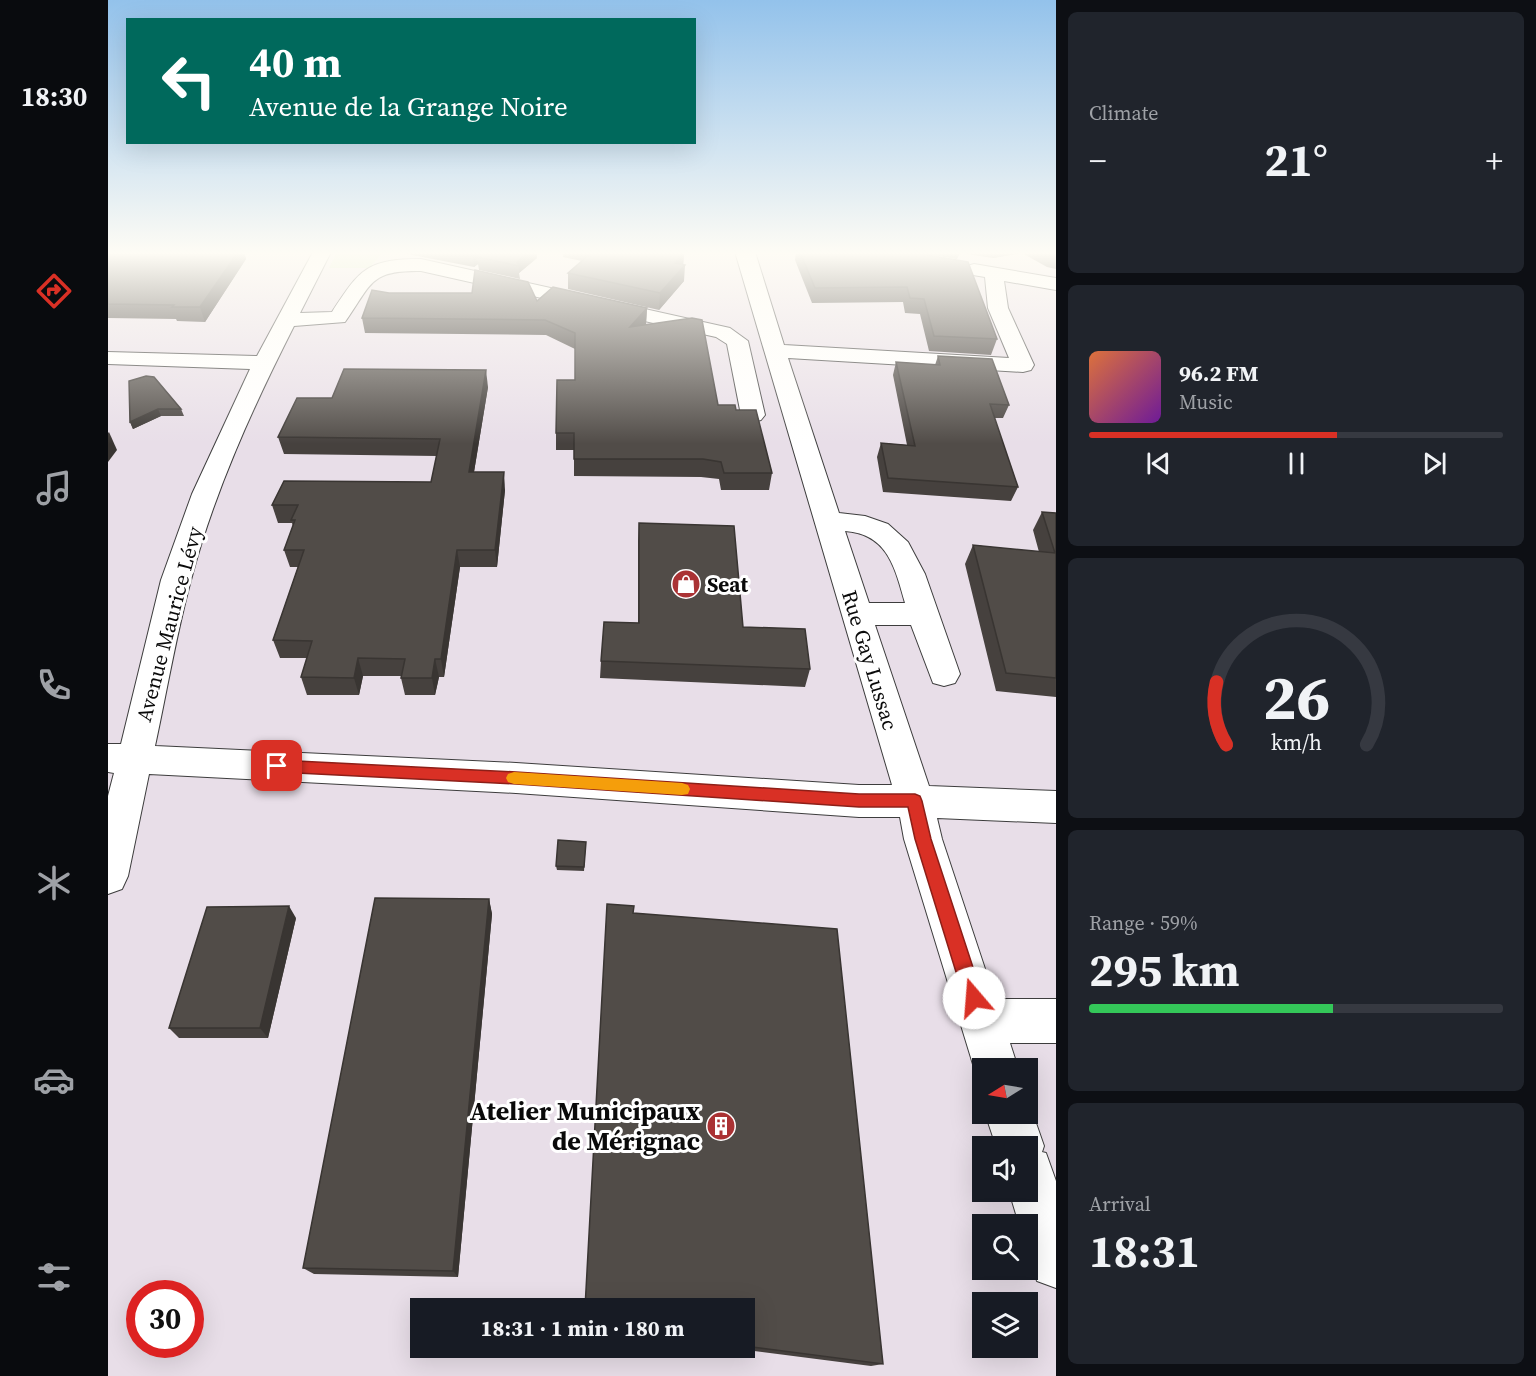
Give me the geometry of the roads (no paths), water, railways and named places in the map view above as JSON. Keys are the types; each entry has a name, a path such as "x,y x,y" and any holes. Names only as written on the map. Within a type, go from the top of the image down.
{"street":[{"name":"Avenue Maurice Lévy","path":"108,876 121,758 176,580 205,494 264,363 289,316"},
{"path":"287,320 339,316"},
{"path":"652,316 723,332 737,341 753,415"},
{"name":"Rue Gay Lussac","path":"764,316 915,801 923,839 992,1058"},
{"path":"775,351 1023,365 1002,316"},
{"path":"108,358 264,363"},
{"path":"827,521 867,525 893,541 905,561 944,674"},
{"path":"856,614 923,614"},
{"path":"121,758 516,778 859,801 1056,807"},
{"path":"981,1021 1056,1021"},
{"path":"1038,1202 1056,1262"}],"place":[{"name":"Seat","path":"686,584"},
{"name":"Atelier Municipaux de Mérignac","path":"721,1126"}]}
